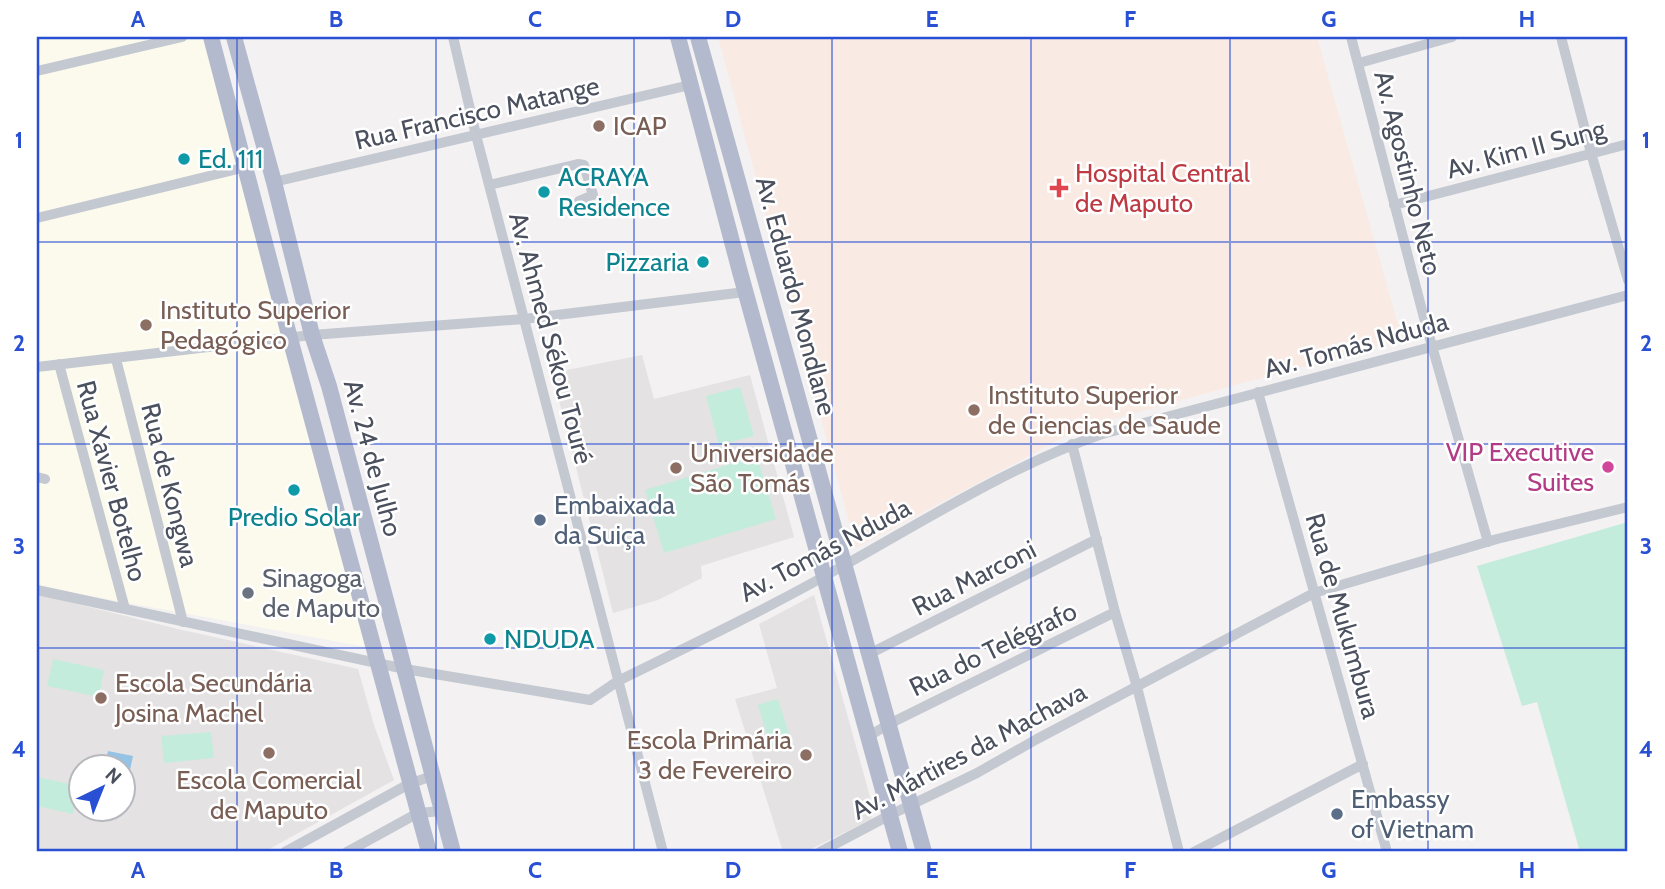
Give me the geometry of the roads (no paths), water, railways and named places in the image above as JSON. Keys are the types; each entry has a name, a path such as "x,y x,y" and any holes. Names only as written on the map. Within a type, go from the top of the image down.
{"main road":[{"name":"Av. 24 de Julho","path":"211,37 409,784 412,817"},
{"name":"Av. 24 de Julho","path":"233,37 453,852"},
{"name":"Av. Eduardo Mondlane","path":"678,37 813,542 890,815"},
{"name":"Av. Eduardo Mondlane","path":"698,37 924,852"},
{"path":"890,815 900,852"},
{"path":"412,817 429,852"}],"street":[{"path":"37,71 182,37"},
{"name":"Av. Ahmed Sékou Touré","path":"453,37 476,135 663,852"},
{"name":"Av. Agostinho Neto","path":"1351,37 1433,347 1483,521 1493,540"},
{"path":"1359,63 1452,37"},
{"path":"1561,37 1628,280"},
{"name":"Rua Francisco Matange","path":"274,182 690,85"},
{"name":"Av. Kim II Sung","path":"1394,205 1628,144"},
{"path":"489,185 578,164 584,165 593,195 579,201"},
{"path":"37,218 246,167"},
{"path":"37,367 312,335 524,318 746,292"},
{"name":"Av. Tomás Nduda","path":"37,590 405,669 590,700 618,681 824,577 976,492 1072,444 1628,295"},
{"name":"Rua de Kongwa","path":"116,359 183,622"},
{"name":"Rua Xavier Botelho","path":"59,364 125,609"},
{"name":"Rua de Mukumbura","path":"1258,392 1387,852"},
{"path":"1072,444 1179,852"},
{"path":"1493,540 1628,507"},
{"name":"Rua Marconi","path":"869,654 1097,538"},
{"name":"Av. Mártires da Machava","path":"820,852 977,773 1314,593 1493,540"},
{"name":"Rua do Telégrafo","path":"869,736 1115,612"},
{"path":"1194,852 1363,764"},
{"path":"285,852 409,784 432,776"},
{"path":"347,852 412,817 442,811"}],"place":[{"name":"ICAP","path":"599,126"},
{"name":"Ed. 111","path":"184,159"},
{"name":"Hospital Central de Maputo","path":"1059,188"},
{"name":"ACRAYA Residence","path":"544,192"},
{"name":"Pizzaria","path":"703,262"},
{"name":"Instituto Superior Pedagógico","path":"146,325"},
{"name":"Instituto Superior de Ciencias de Saude","path":"974,410"},
{"name":"VIP Executive Suites","path":"1608,467"},
{"name":"Universidade São Tomás","path":"676,468"},
{"name":"Predio Solar","path":"294,490"},
{"name":"Embaixada da Suiça","path":"540,520"},
{"name":"Sinagoga de Maputo","path":"248,593"},
{"name":"NDUDA","path":"490,639"},
{"name":"Escola Secundária Josina Machel","path":"101,698"},
{"name":"Escola Comercial de Maputo","path":"269,753"},
{"name":"Escola Primária 3 de Fevereiro","path":"806,755"},
{"name":"Embassy of Vietnam","path":"1337,814"}]}
